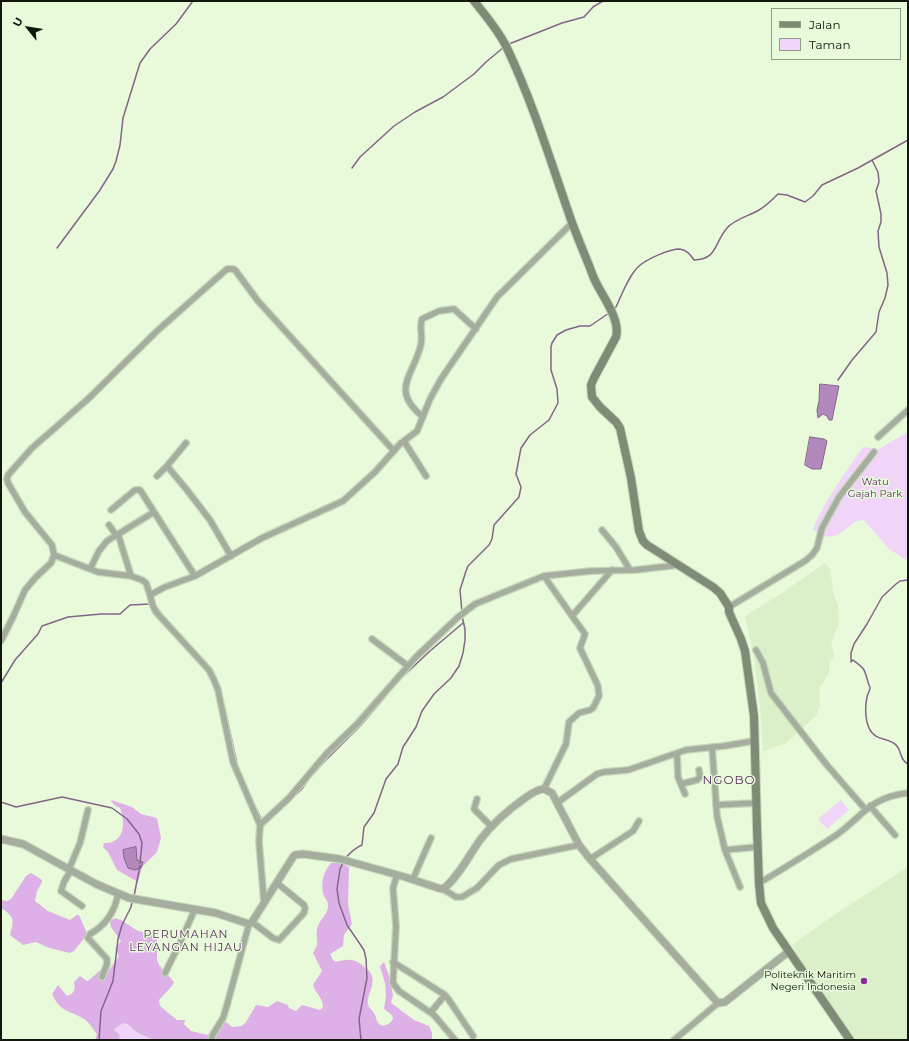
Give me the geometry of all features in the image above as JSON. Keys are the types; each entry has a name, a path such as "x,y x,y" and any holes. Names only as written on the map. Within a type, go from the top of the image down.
{"main road":[{"path":"474,1 489,20 506,46 523,83 545,141 572,222 597,287 614,317 616,334 591,385 592,398 614,419 620,428 631,478 639,531 643,541 720,593 729,607 729,612 741,639 747,665 754,716 756,803 761,903 773,928 788,952 808,977 850,1040"}],"street":[{"path":"150,595 165,587 195,576 262,538 343,501 375,472 404,441 417,431 430,398 441,379 502,291 572,222"},
{"path":"1,641 25,590 51,563 54,555 52,546 27,515 8,483 8,475 32,448 88,399 157,331 227,269 230,268 235,270 258,302 394,451"},
{"path":"423,417 410,406 405,392 407,378 420,346 422,319 439,311 454,309 476,329"},
{"path":"878,437 908,410"},
{"path":"404,441 426,476"},
{"path":"157,476 186,443"},
{"path":"729,607 806,561 812,555 819,544 822,528 833,508 874,452"},
{"path":"167,466 210,520 231,556"},
{"path":"111,510 136,489 142,494 195,576"},
{"path":"90,569 103,545 117,534 154,512"},
{"path":"109,525 117,534 131,576"},
{"path":"602,530 616,546 630,570"},
{"path":"54,555 104,574 131,576 146,583 152,605 159,616 209,670 214,680 224,715 233,762 260,825 259,842 264,902"},
{"path":"260,825 289,798 327,753 358,723 408,666 470,607 544,576 679,565"},
{"path":"572,616 612,570"},
{"path":"544,576 585,634 580,648 598,686 599,696 593,708 579,713 570,722 566,744 544,789"},
{"path":"372,639 408,666"},
{"path":"756,650 763,663 771,693 826,764 895,835"},
{"path":"557,803 597,774 628,770 686,750 754,741"},
{"path":"712,747 716,805 720,831 725,850 740,887"},
{"path":"677,753 678,777 685,794"},
{"path":"681,784 697,780 700,777 699,770"},
{"path":"443,889 452,881 481,838 501,816 519,802 537,791 544,789 552,793 579,845 590,859 718,1003"},
{"path":"759,883 836,835 868,808 882,799 908,793"},
{"path":"477,799 474,809 491,826"},
{"path":"716,805 756,803"},
{"path":"82,906 61,891 80,843 88,810"},
{"path":"590,859 633,831 639,821"},
{"path":"413,879 431,838"},
{"path":"1,839 23,844 70,870 129,898 216,913 250,923 273,938 279,940 304,913 304,905 277,883"},
{"path":"212,1040 212,1036 223,1018 250,923 295,855 303,854 340,859 413,879 443,889 456,897 462,897 477,888 499,865 511,859 579,845"},
{"path":"725,850 758,847"},
{"path":"397,875 393,888 396,926 393,983 399,991 431,1012 455,1040"},
{"path":"102,977 107,964 107,959 89,936 100,927 113,912 118,894"},
{"path":"164,973 180,943 195,909"},
{"path":"674,1040 718,1003 725,1002 788,952"},
{"path":"393,962 445,995 473,1036"},
{"path":"431,1012 445,995"}],"shaded area":[{"path":"820,384 839,386 832,420 829,420 827,416 823,414 818,418 817,410"},
{"path":"810,437 824,439 827,441 821,469 812,469 805,465"},
{"path":"825,563 830,568 833,591 838,606 839,623 831,643 834,656 829,664 829,673 819,689 820,707 816,716 786,743 763,752 760,706 754,658 745,616 782,593"},
{"path":"111,800 132,807 141,814 157,818 161,838 157,852 142,867 138,882 117,870 108,852 103,847 104,843 112,842 121,835 123,826 120,808 114,805"},
{"path":"136,847 137,860 143,862 141,868 135,870 128,868 123,850"},
{"path":"331,863 339,863 349,867 348,904 352,924 344,935 343,946 330,954 333,960 336,962 353,960 370,972 373,982 368,1003 369,1007 375,1014 377,1021 381,1025 390,1023 393,1018 391,1014 384,1009 386,996 385,983 380,966 384,962 393,995 391,1003 414,1020 429,1026 432,1033 432,1040 154,1040 136,1032 128,1024 122,1024 114,1030 120,1035 119,1040 95,1040 97,1034 88,1022 65,1010 58,1004 52,994 58,985 67,996 74,991 74,982 80,976 87,981 104,967 110,969 119,956 115,949 121,941 111,927 110,921 115,918 121,920 138,931 152,934 157,938 157,960 159,965 174,982 159,1000 160,1006 177,1020 185,1020 184,1024 191,1031 208,1035 221,1014 225,1021 232,1027 242,1026 256,1005 268,1007 277,1001 288,1005 289,1008 296,1011 302,1005 320,1010 323,1007 323,1004 313,985 322,971 313,953 317,945 317,928 328,908 328,902 324,896 322,883 324,874"},
{"name":"Politeknik Maritim Negeri Indonesia","path":"908,867 908,1040 847,1040 790,958 796,950 792,945 837,913"},
{"path":"31,873 42,880 37,891 35,901 48,911 70,920 79,915 86,931 86,936 74,951 70,953 49,948 36,942 23,945 10,935 13,922 9,914 1,908 1,900 7,901 11,899 26,876"}],"green space":[{"name":"Watu Gajah Park","path":"908,432 908,561 889,549 864,520 856,521 836,536 825,536 819,534 813,529 842,477 863,447 879,449"},
{"path":"841,800 849,810 827,829 818,819"},
{"path":"123,1023 132,1027 138,1033 154,1040 119,1040 120,1035 114,1030 119,1024"}],"waterway":[{"path":"57,248 100,190 113,169 120,145 123,118 140,63 150,49 176,24 193,1"},
{"path":"509,44 562,23 584,17 593,7 603,1"},
{"path":"352,168 360,157 394,126 415,112 443,97 474,74 504,47"},
{"path":"613,309 616,307 632,274 647,260 675,249 684,250 694,260 707,257 715,249 730,225 762,208 778,194 787,195 805,202 813,196 822,185 858,168 908,140"},
{"path":"838,380 852,360 876,332 879,312 885,298 888,285 887,273 879,247 878,231 881,222 881,214 876,191 879,182 878,172 872,160"},
{"path":"462,612 460,590 468,566 489,545 492,539 494,525 519,497 521,487 516,474 521,448 530,435 549,420 558,403 557,389 551,370 552,343 557,335 566,330 580,326 590,326 609,313"},
{"path":"908,580 900,581 882,597 854,644 851,653 851,662 853,660 864,669 870,687 867,696 866,708 866,717 869,728 875,735 894,743 899,749 902,758 908,764"},
{"path":"1,683 15,660 38,634 42,626 68,617 120,614 130,605 150,604"},
{"path":"157,608 162,614"},
{"path":"346,858 353,850 362,845 364,827 374,813 386,779 398,764 403,747 416,727 422,711 434,694 451,678 459,666 465,640 465,629 462,616"},
{"path":"396,683 463,623"},
{"path":"290,800 301,790 322,764 362,724 385,697"},
{"path":"225,709 237,764"},
{"path":"1,802 16,807 62,797 112,808 127,819 139,834 142,843 140,863"},
{"path":"253,802 261,818"},
{"path":"262,831 263,826 270,819"},
{"path":"343,863 340,869 337,889 339,903 347,925 364,950 366,959 367,978 359,1019 361,1040"},
{"path":"134,896 140,866"},
{"path":"99,1040 101,1011 113,981 118,939 122,925 132,902"}],"place":[{"name":"Politeknik Maritim Negeri Indonesia","path":"864,981"}],"district":[{"name":"NGOBO","path":"729,780"},
{"name":"PERUMAHAN LEYANGAN HIJAU","path":"186,941"}]}
